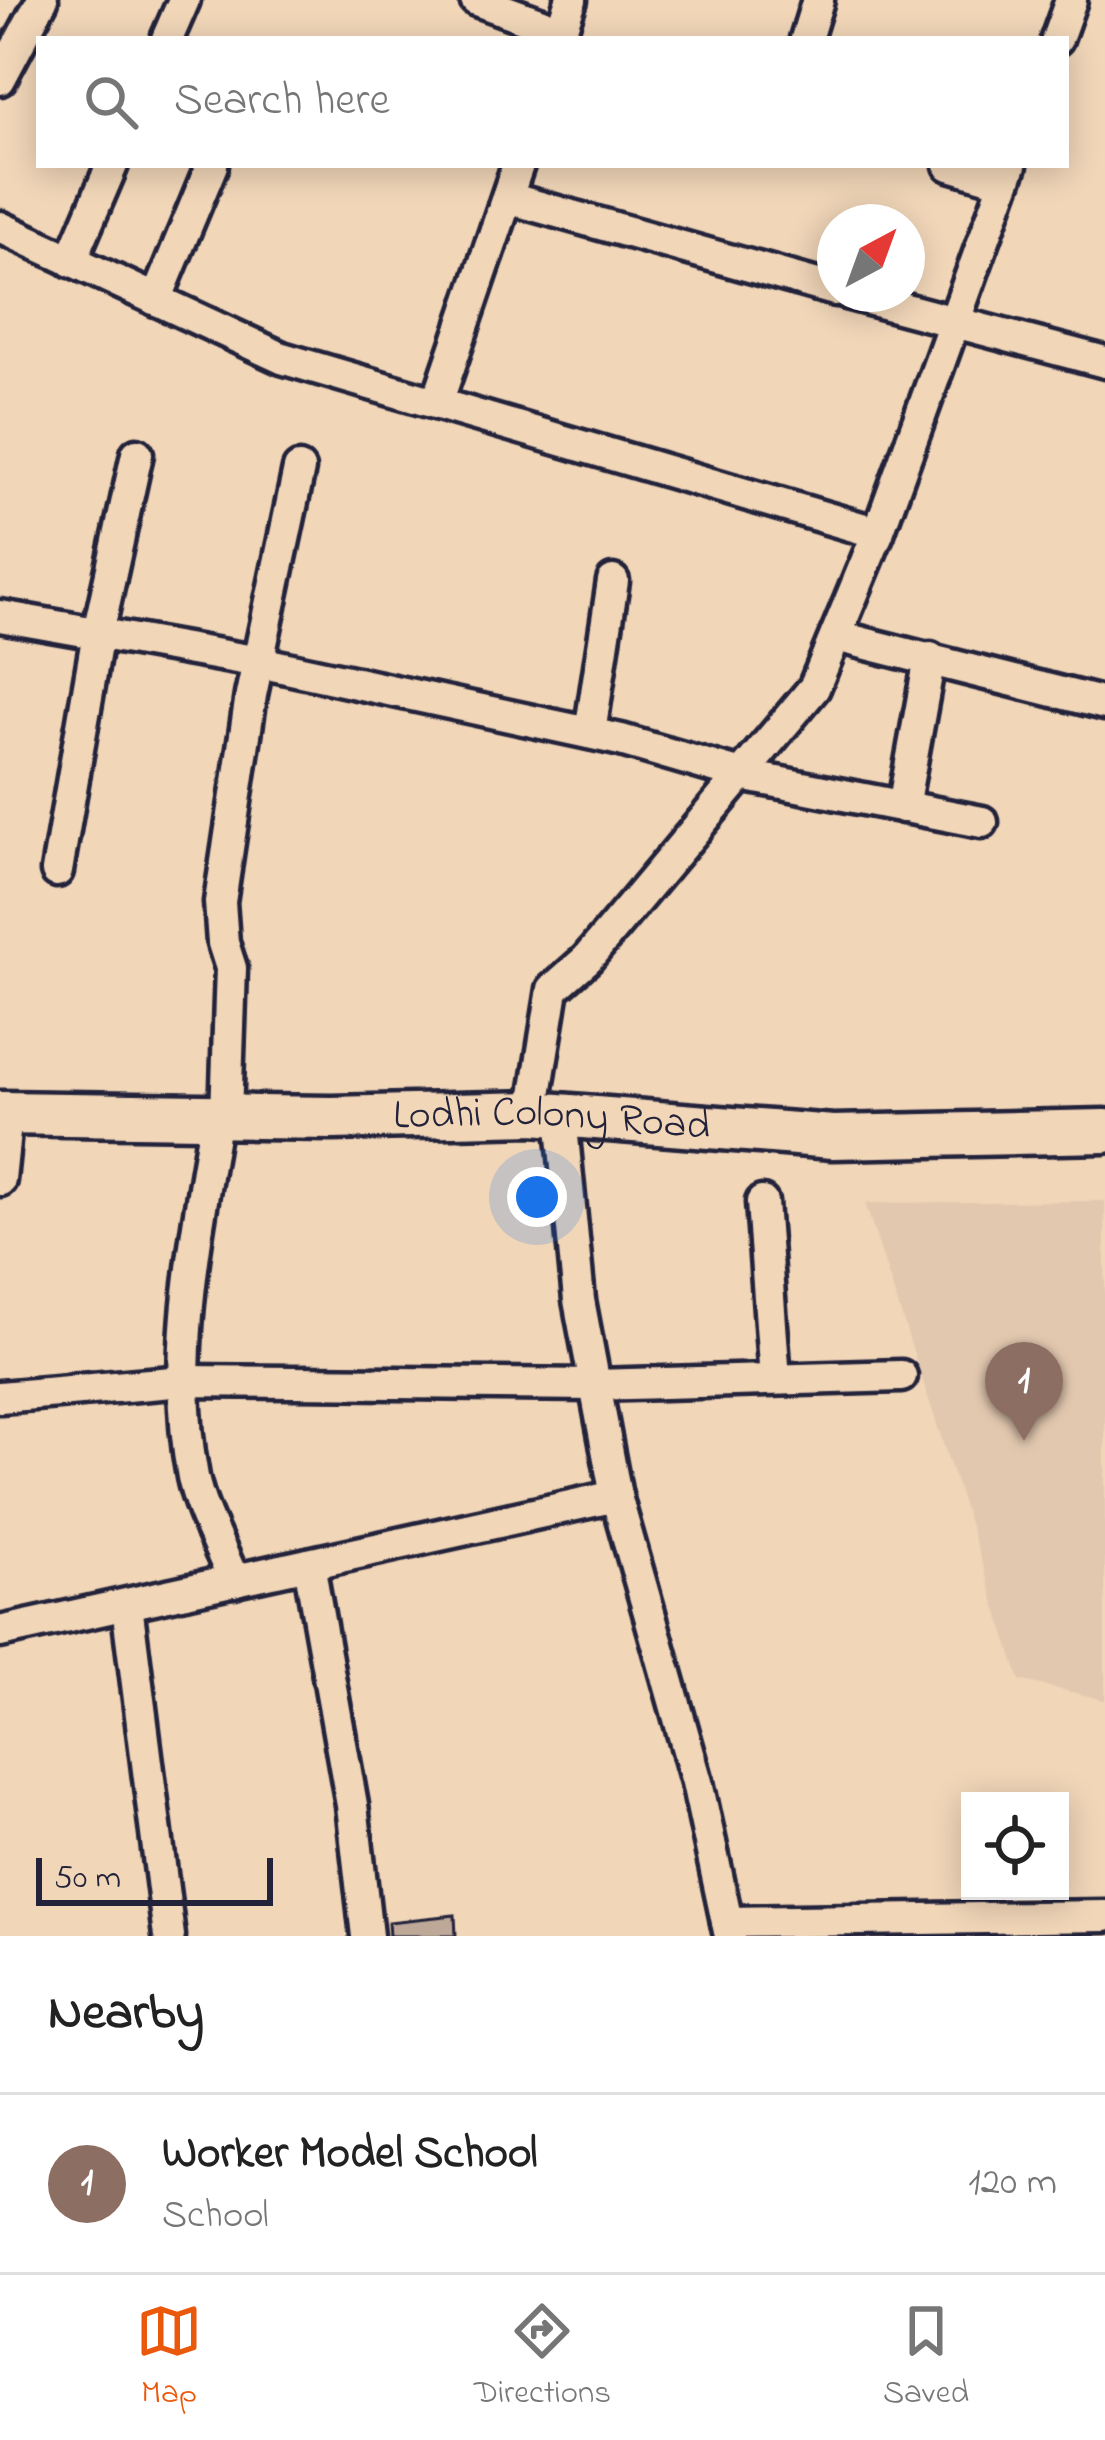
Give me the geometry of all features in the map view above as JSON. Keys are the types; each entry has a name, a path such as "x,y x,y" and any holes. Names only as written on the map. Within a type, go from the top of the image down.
{"main road":[{"name":"Lodhi Colony Road","path":"4,1113 547,1114 833,1137 1105,1131"}],"street":[{"path":"0,79 41,0"},
{"path":"168,36 184,0"},
{"path":"476,0 559,35 571,0"},
{"path":"807,36 818,0"},
{"path":"1058,36 1071,0"},
{"path":"70,261 111,168"},
{"path":"155,300 211,168"},
{"path":"436,404 517,168"},
{"path":"972,168 1008,173 878,532 814,688 586,959 553,989 547,1114 616,1496 698,1782 729,1929 1105,1916"},
{"path":"508,199 817,285"},
{"path":"0,227 283,358 878,532"},
{"path":"913,312 1105,362"},
{"path":"57,871 98,633 136,454"},
{"path":"234,1580 194,1480 184,1381 195,1247 221,1116 231,968 223,943 220,902 259,662 298,469"},
{"path":"590,733 613,581"},
{"path":"0,616 259,662 590,733 740,776 982,822"},
{"path":"836,635 1105,704"},
{"path":"903,807 931,658"},
{"path":"0,1180 4,1113"},
{"path":"762,1202 775,1379"},
{"path":"0,1397 184,1381 596,1385 901,1376"},
{"path":"0,1632 616,1496"},
{"path":"309,1564 352,1805 367,1936"},
{"path":"127,1605 169,1936"}],"shaded area":[{"path":"1105,1201 1105,1700 1020,1680 865,1203"}],"building":[{"path":"455,1915 456,1936 389,1936 388,1922"}],"place":[{"name":"Worker Model School","path":"1024,1441"}]}
